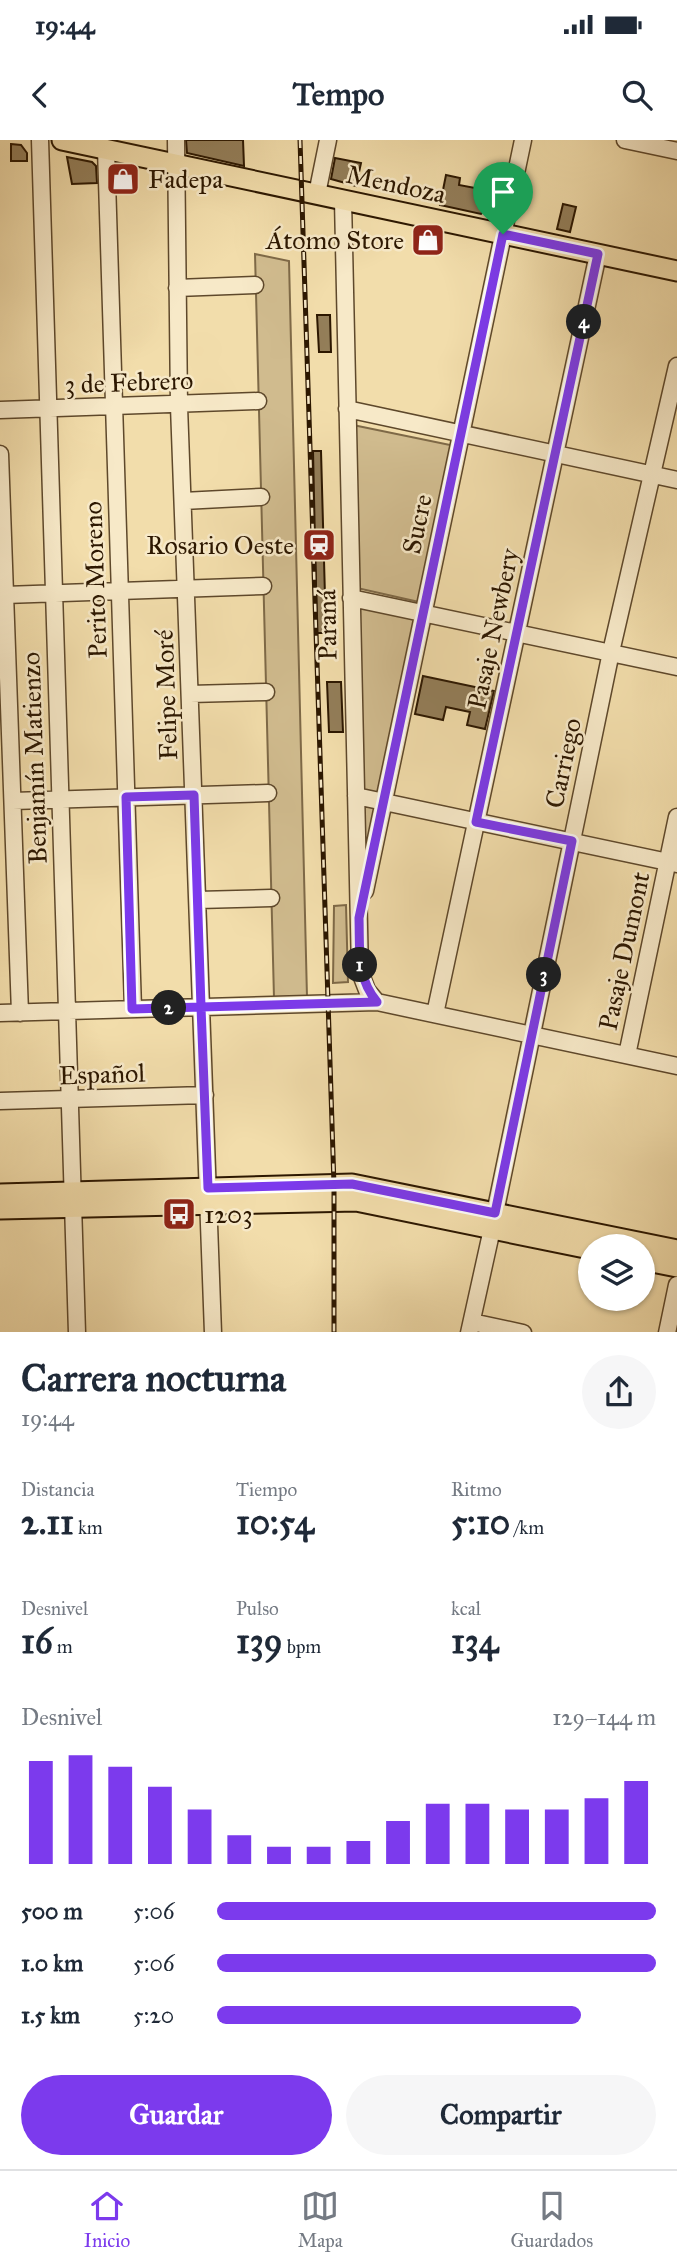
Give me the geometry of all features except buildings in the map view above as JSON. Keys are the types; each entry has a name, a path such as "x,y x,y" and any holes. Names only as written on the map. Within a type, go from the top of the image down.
{"main road":[{"name":"Mendoza","path":"62,140 677,271"},
{"path":"0,1194 73,1199 208,1196 352,1184 578,1246"},
{"path":"0,1209 73,1199"},
{"path":"493,1221 677,1250"},
{"path":"655,1263 677,1267"}],"street":[{"name":"Benjamín Matienzo","path":"40,140 77,1332"},
{"name":"Felipe Moré","path":"176,140 174,164 179,406 213,1332"},
{"path":"317,194 328,140"},
{"name":"Sucre","path":"359,918 523,140"},
{"path":"625,140 677,151"},
{"name":"Perito Moreno","path":"106,149 132,1009"},
{"name":"Paraná","path":"343,200 360,972 367,990 377,1002"},
{"name":"Pasaje Newbery","path":"435,1014 598,254"},
{"path":"177,288 256,285"},
{"name":"Carriego","path":"470,1327 611,652 677,366"},
{"name":"3 de Febrero","path":"0,411 258,401"},
{"path":"346,409 677,480"},
{"path":"0,454 5,595 4,676 13,801 20,1013"},
{"path":"183,501 261,497"},
{"path":"5,595 263,586"},
{"path":"351,598 677,667"},
{"path":"190,694 266,692"},
{"path":"13,801 268,793"},
{"path":"356,796 672,863"},
{"name":"Pasaje Dumont","path":"627,1055 672,863 677,817"},
{"path":"198,900 271,898"},
{"path":"0,1013 377,1002 677,1066"},
{"name":"Español","path":"0,1101 205,1095"},
{"path":"667,1332 677,1285"},
{"path":"470,1327 523,1332"}],"shaded area":[{"path":"255,254 289,261 307,997 274,998"},
{"path":"353,425 455,446 419,602 357,588"},
{"path":"355,605 418,617 382,797 358,793"},
{"path":"359,802 378,806 361,890"},
{"path":"346,905 348,982 333,983 334,906"}],"railway":[{"path":"300,140 334,1185 334,1332"}],"place":[{"name":"Fadepa","path":"123,179"},
{"name":"Átomo Store","path":"428,240"},
{"name":"Rosario Oeste","path":"319,545"},
{"name":"1203","path":"179,1214"}],"route":[{"path":"503,234 359,918 360,972 367,990 377,1002 201,1007 194,795 126,797 132,1009 201,1007 208,1188 352,1184 495,1213 572,841 476,822 598,254 503,234"}]}
